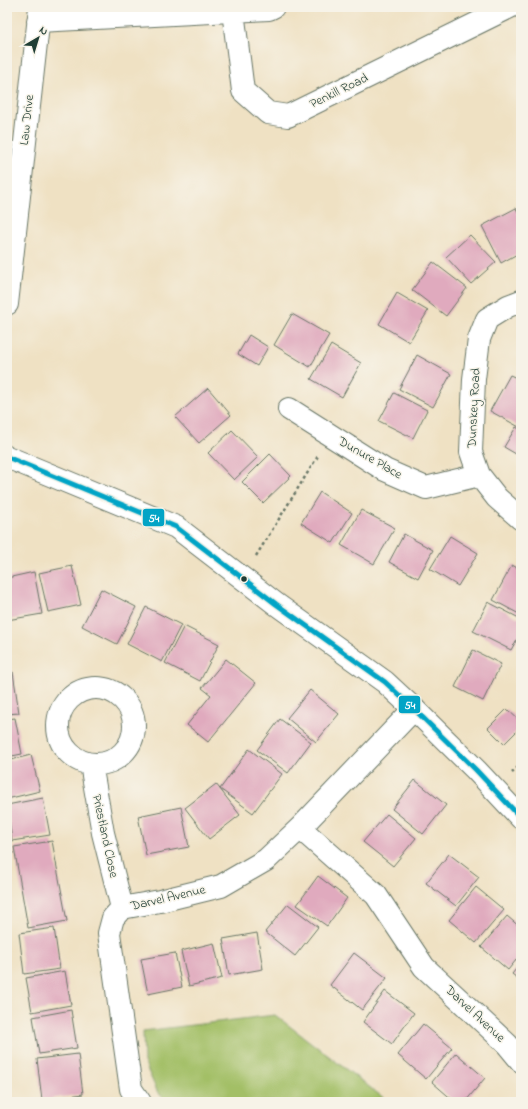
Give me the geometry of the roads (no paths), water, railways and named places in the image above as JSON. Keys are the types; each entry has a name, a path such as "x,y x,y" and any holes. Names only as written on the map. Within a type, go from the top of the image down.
{"street":[{"path":"39,14 233,10 273,7"},
{"name":"Penkill Road","path":"233,10 243,91 268,113 288,116 510,7"},
{"name":"Law Drive","path":"7,304 39,14"},
{"name":"Dunskey Road","path":"521,301 508,306 487,319 479,340 474,379 471,452 479,475 497,498 521,519"},
{"name":"Dunure Place","path":"289,409 385,470 426,488 479,475"},
{"path":"7,457 176,527 276,604 385,682 476,770 521,818"},
{"name":"Darvel Avenue","path":"140,1102 131,1089 109,933 113,918 122,908 160,901 221,886 266,860 300,828 414,709"},
{"name":"Priestland Close","path":"91,764 103,833 122,908"},
{"name":"Darvel Avenue","path":"300,828 376,895 424,968 507,1044 521,1061"}]}
